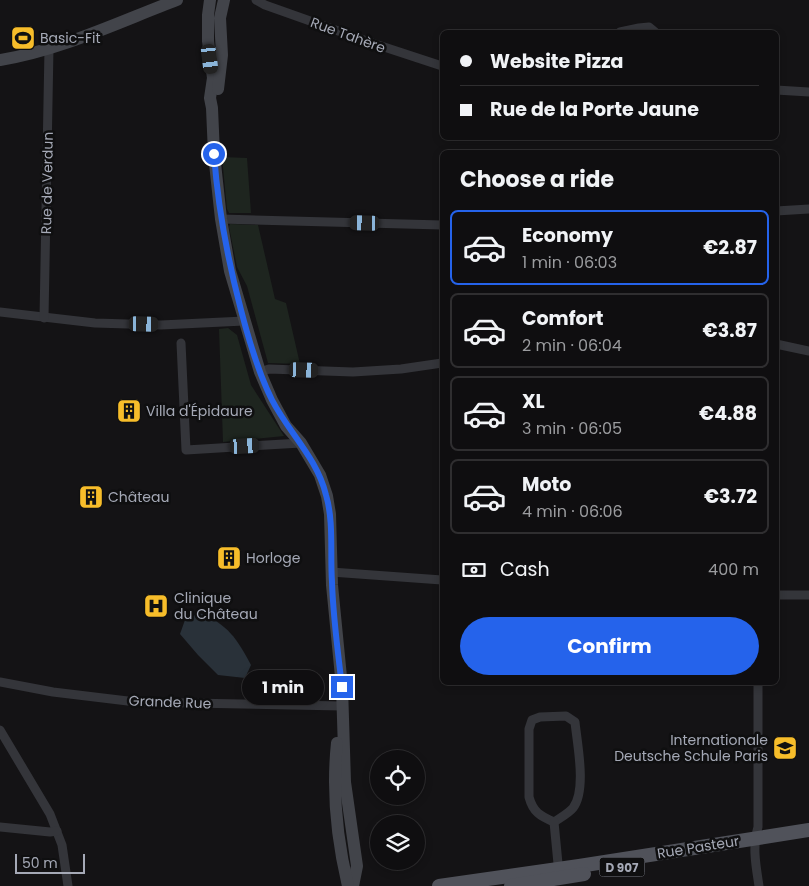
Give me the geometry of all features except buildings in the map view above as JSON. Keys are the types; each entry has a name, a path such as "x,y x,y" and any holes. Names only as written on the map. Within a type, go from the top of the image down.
{"main road":[{"path":"0,60 49,48 177,0"},
{"path":"218,1 222,55 216,98 212,108 214,162 230,271 260,372 286,426 301,443 320,475 327,496 330,514 331,572 343,711 345,782 357,866 353,886"},
{"path":"343,711 338,737 335,790 344,868 348,886"},
{"name":"Rue Pasteur","path":"438,886 558,873 694,855 809,830"},
{"name":"Rue Pasteur","path":"755,842 809,837"},
{"name":"Rue Pasteur","path":"511,886 558,873"}],"street":[{"name":"Rue Tahère","path":"256,0 265,5 440,65"},
{"path":"630,30 649,27 653,30"},
{"name":"Rue de Verdun","path":"44,318 49,48"},
{"path":"779,90 809,92"},
{"path":"779,212 809,209"},
{"path":"221,219 440,226"},
{"path":"0,312 95,323 161,324 244,321"},
{"path":"181,343 186,450 301,443"},
{"path":"779,345 809,351"},
{"path":"260,372 269,369 353,372 401,369 440,363"},
{"path":"331,572 440,580"},
{"path":"779,595 809,595"},
{"name":"Grande Rue","path":"0,682 53,692 136,702 343,711"},
{"path":"758,685 758,827 754,857 759,886"},
{"path":"566,716 574,722 581,765 579,791 574,808 554,822 539,816 532,807 529,797 529,729 532,720 540,717 566,716"},
{"path":"0,730 50,814 62,846 68,886"},
{"path":"554,822 558,873"},
{"path":"0,827 57,831"}],"shaded area":[{"path":"222,157 247,158 251,213 229,213"},
{"path":"230,224 258,225 275,299 286,303 300,364 268,363 247,286 237,267"},
{"path":"228,328 237,335 251,385 284,436 223,442 219,329"},
{"path":"199,613 225,627 241,647 251,665 245,678 218,675 180,634 185,620"}],"place":[{"name":"Basic-Fit","path":"23,38"},
{"name":"Villa d'Épidaure","path":"129,411"},
{"name":"Château","path":"91,497"},
{"name":"Horloge","path":"229,558"},
{"name":"Clinique du Château","path":"156,606"},
{"name":"Internationale Deutsche Schule Paris","path":"785,748"}],"route":[{"path":"214,154 218,203 230,271 258,368 286,426 301,443 320,475 327,496 330,514 332,584 342,687"}]}
